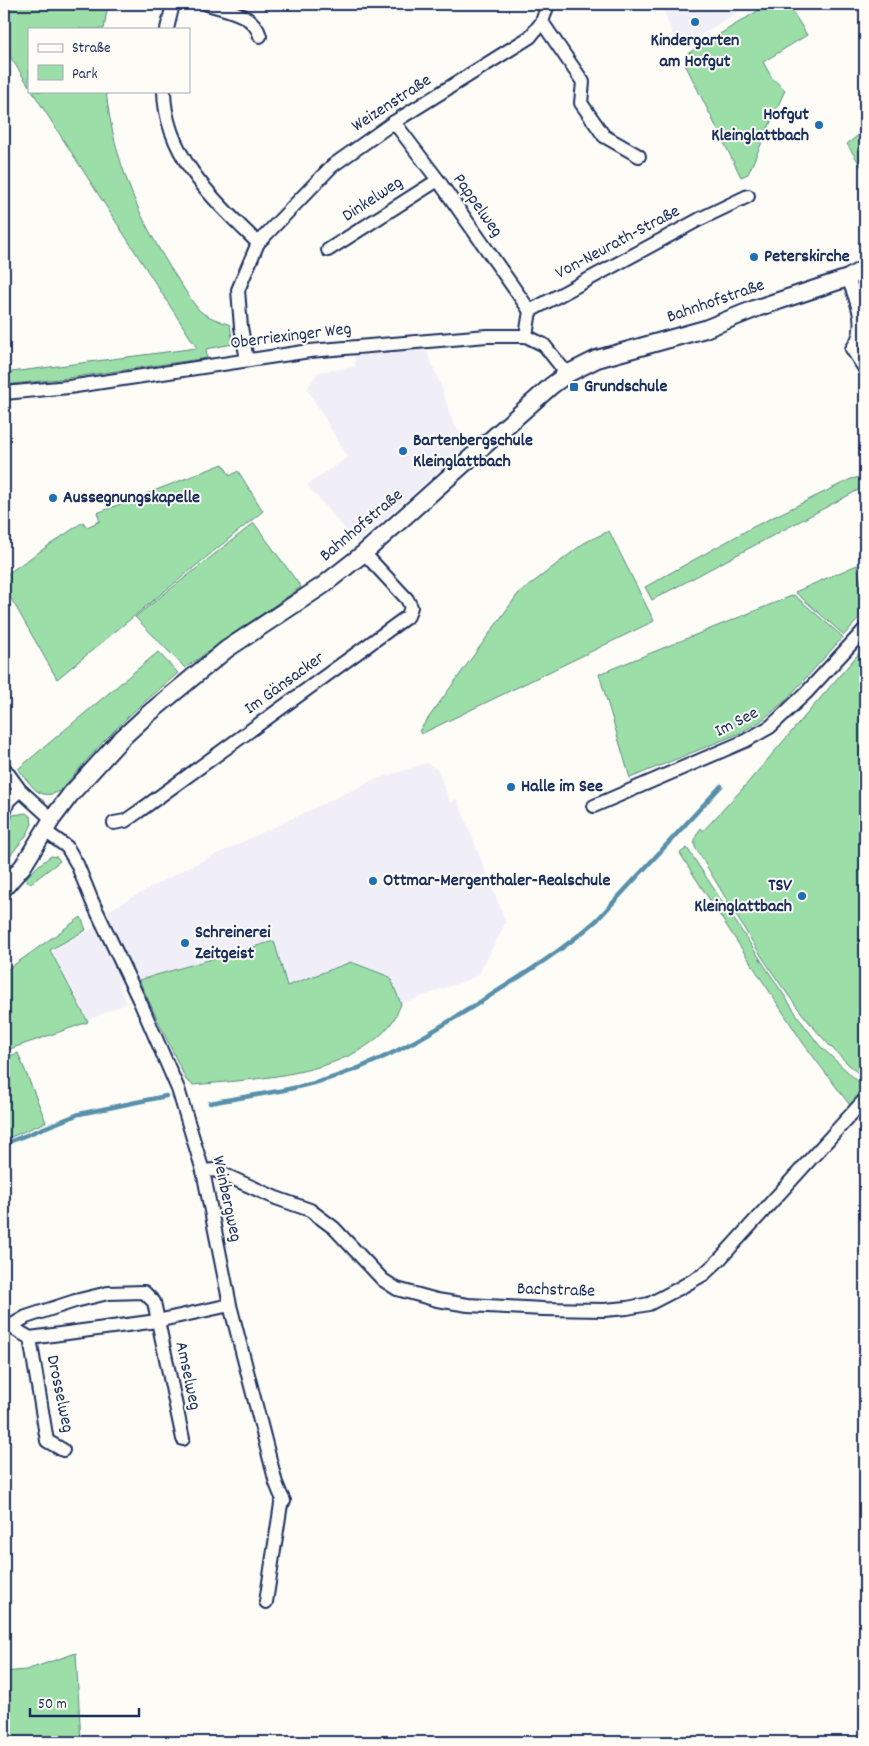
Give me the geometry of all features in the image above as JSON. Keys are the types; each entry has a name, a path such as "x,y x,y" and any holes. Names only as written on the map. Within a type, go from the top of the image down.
{"main road":[{"name":"Bahnhofstraße","path":"4,888 23,866 48,825 88,774 146,715 227,648 322,586 364,553 544,392 567,374 597,359 705,329 757,308 848,278 865,268"}],"street":[{"path":"168,28 173,4"},
{"path":"207,4 245,16 258,28 260,36"},
{"name":"Weizenstraße","path":"247,360 241,327 238,290 258,243 332,166 394,122 530,37 542,22 548,4"},
{"path":"542,22 583,82 581,103 604,136 639,156"},
{"path":"164,92 168,122 176,146 191,172 226,212 258,243"},
{"name":"Pappelweg","path":"394,122 438,180 530,311"},
{"name":"Dinkelweg","path":"328,250 438,180"},
{"name":"Von-Neurath-Straße","path":"530,311 700,219 748,196"},
{"path":"848,278 863,316 862,334 859,343 852,350 865,369"},
{"path":"530,311 526,336 544,345 567,374"},
{"name":"Oberriexinger Weg","path":"4,393 69,387 310,350 488,336 526,336"},
{"name":"Im Gänsacker","path":"114,823 125,821 138,812 408,616 411,607 407,599 364,553"},
{"name":"Im See","path":"594,806 745,741 770,727 806,693 865,629"},
{"name":"Weinbergweg","path":"4,768 67,847 77,864 178,1089 203,1171 230,1306 276,1483 284,1501 281,1504 266,1602"},
{"path":"4,814 8,802 20,790"},
{"name":"Bachstraße","path":"203,1171 214,1170 276,1198 310,1210 334,1228 382,1280 415,1295 468,1305 604,1310 649,1304 704,1274 720,1259 865,1099"},
{"name":"Amselweg","path":"7,1328 26,1317 75,1301 108,1293 144,1292 154,1302 183,1439"},
{"path":"7,1328 30,1338 157,1321 230,1306"},
{"name":"Drosselweg","path":"30,1338 47,1441 63,1450"}],"shaded area":[{"name":"Kindergarten am Hofgut","path":"661,4 750,4 685,45 678,46"},
{"name":"Bartenbergschule Kleinglattbach","path":"425,347 441,386 453,423 470,444 357,543 307,485 348,457 307,389 318,372 355,367 354,355"},
{"name":"Ottmar-Mergenthaler-Realschule","path":"427,763 437,769 450,802 457,799 506,922 478,976 401,1004 390,977 351,962 287,986 273,941 119,985 127,1003 88,1020 52,950 111,919 107,911 183,870 374,780"}],"green space":[{"path":"4,4 108,4 104,28 28,28 28,84 4,47"},
{"path":"769,4 788,4 807,35 763,62 772,78 785,90 748,174 741,177 685,64 687,54"},
{"path":"33,92 106,92 115,141 122,165 130,189 151,235 190,299 199,310 210,317 230,325 233,344 206,349 207,358 4,385 4,373 197,348"},
{"path":"865,130 865,163 861,166 847,144"},
{"path":"223,464 230,476 238,471 263,511 57,679 4,586 4,576 83,522 87,527 100,521 97,513"},
{"path":"861,477 864,487 652,600 645,587 753,527 851,479"},
{"path":"254,523 301,587 185,668 135,617"},
{"path":"609,531 654,621 421,734 419,731 518,594 584,543"},
{"path":"857,565 861,584 865,589 865,612 844,635 795,592"},
{"path":"794,595 843,637 784,702 761,721 740,733 630,778 599,674"},
{"path":"158,652 178,673 132,713 101,744 60,791 46,794 36,790 18,769"},
{"name":"TSV Kleinglattbach","path":"860,652 865,653 865,1079 839,1055 792,1000 751,940 695,847 696,837 701,828 703,831 744,787"},
{"path":"26,813 31,817 32,824 26,836 4,863 4,841 13,815"},
{"path":"687,848 801,1021 820,1046 863,1086 862,1096 852,1108 803,1043 691,871 680,853"},
{"path":"51,856 57,857 60,861 30,884 25,879"},
{"path":"81,917 86,930 50,950 88,1022 4,1051 4,972"},
{"path":"274,941 287,986 351,962 390,977 401,1004 395,1018 372,1042 351,1055 326,1065 271,1077 193,1085 186,1080 139,980"},
{"path":"18,1053 46,1122 4,1140 4,1058"},
{"path":"76,1653 81,1742 4,1742 4,1672 26,1670"}],"waterway":[{"path":"210,1103 292,1088 340,1075 398,1050 452,1019 544,961 597,920 721,786"},
{"path":"4,1144 79,1114 166,1096"}],"place":[{"name":"Kindergarten am Hofgut","path":"695,22"},
{"name":"Hofgut Kleinglattbach","path":"819,125"},
{"name":"Peterskirche","path":"754,257"},
{"name":"Grundschule","path":"574,387"},
{"name":"Bartenbergschule Kleinglattbach","path":"403,451"},
{"name":"Aussegnungskapelle","path":"53,498"},
{"name":"Halle im See","path":"511,787"},
{"name":"Ottmar-Mergenthaler-Realschule","path":"373,881"},
{"name":"TSV Kleinglattbach","path":"802,896"},
{"name":"Schreinerei Zeitgeist","path":"185,943"}]}
